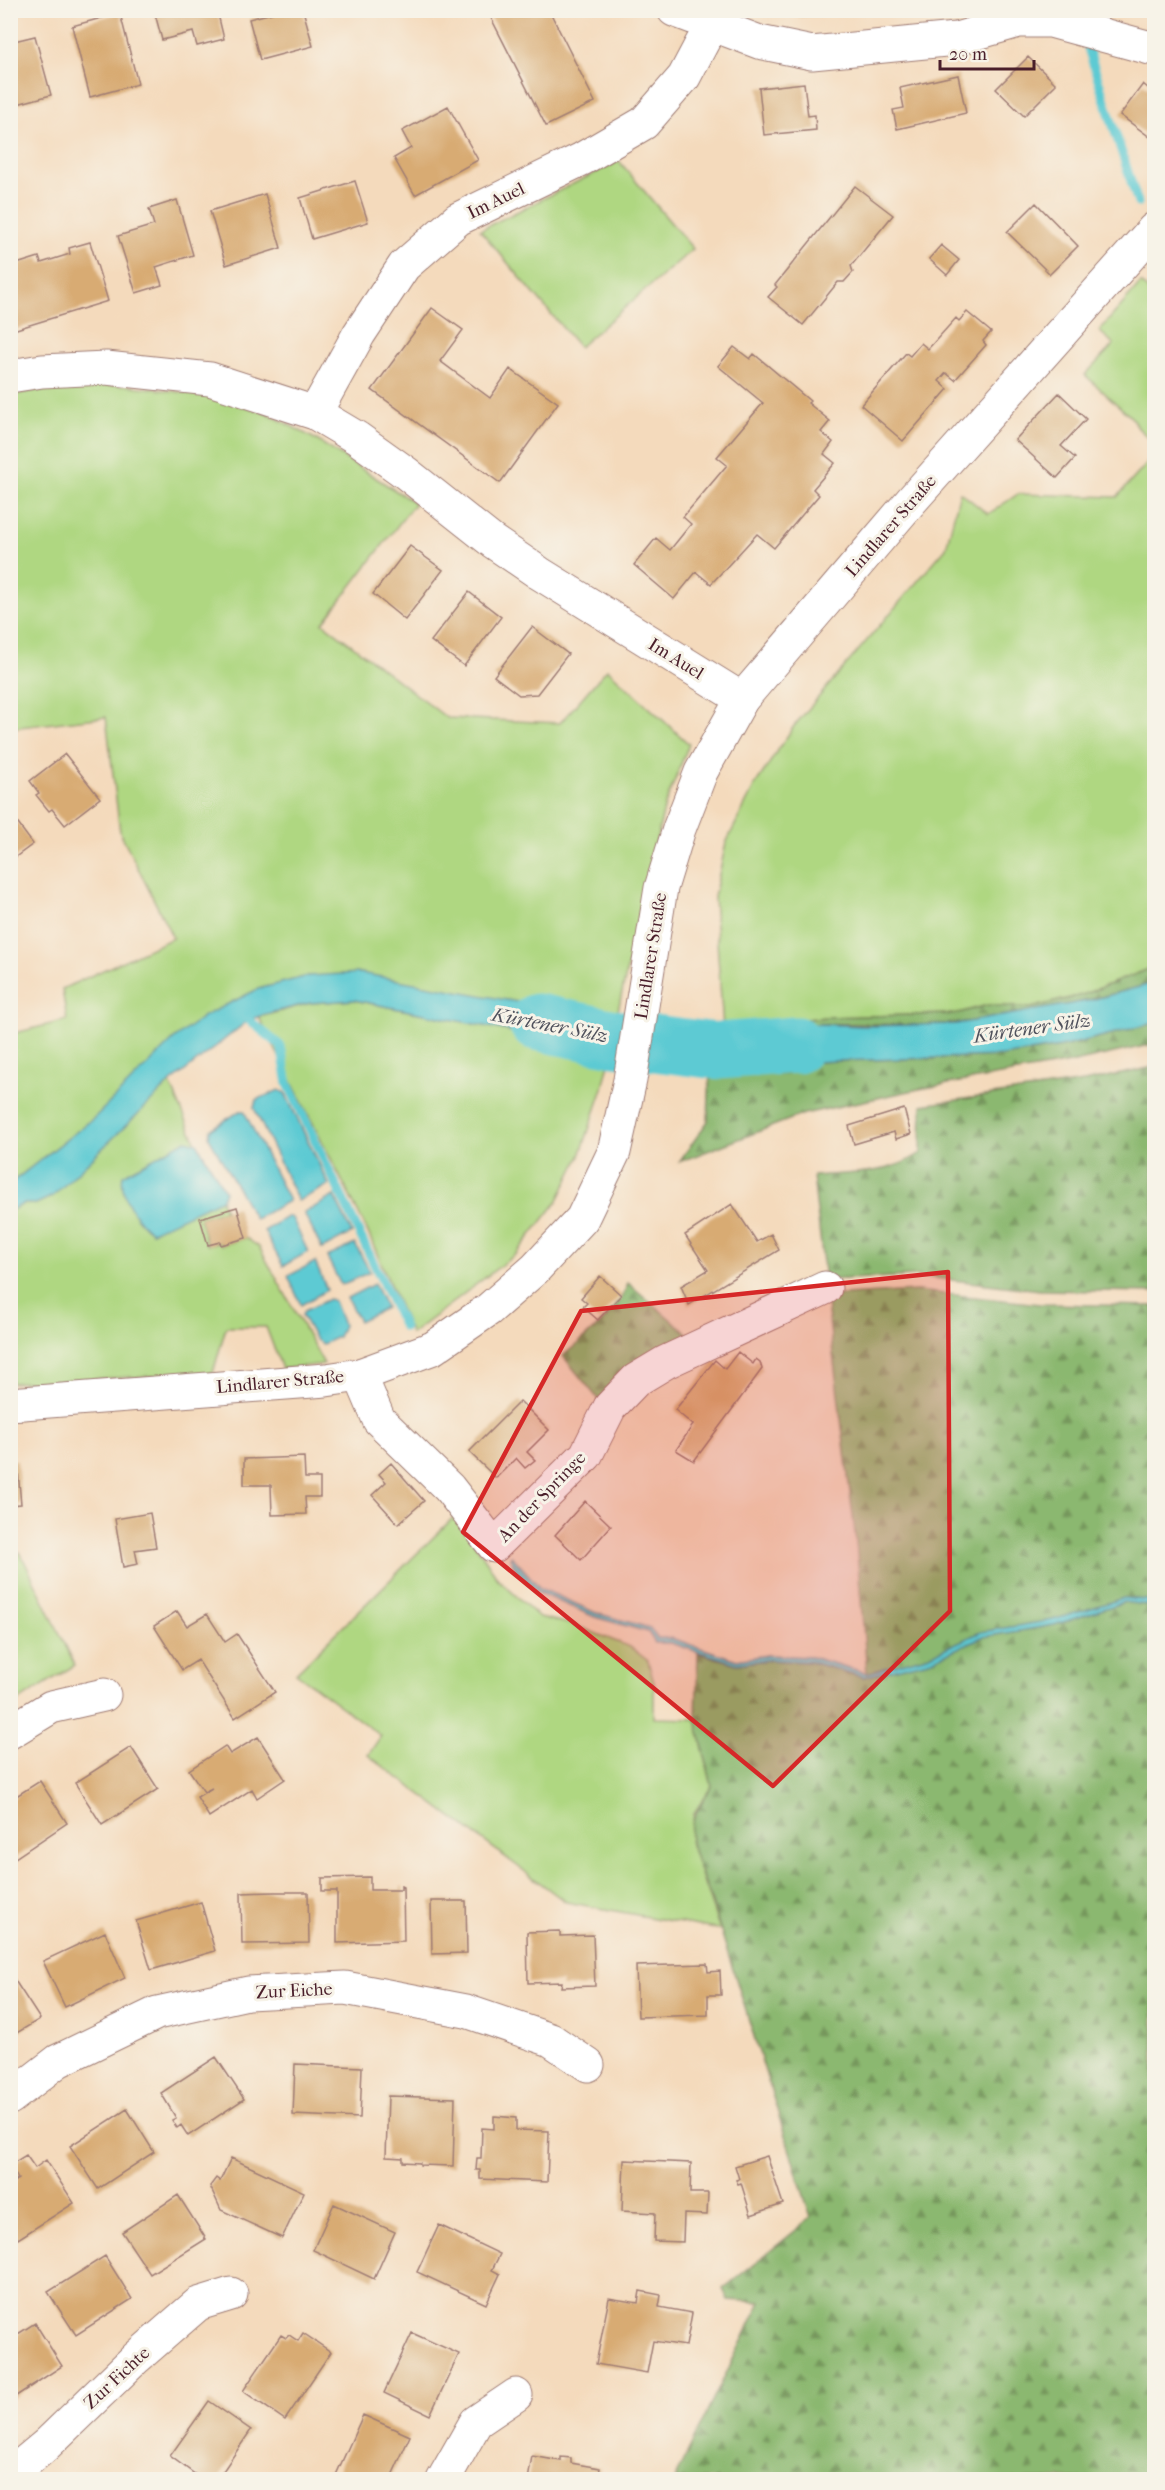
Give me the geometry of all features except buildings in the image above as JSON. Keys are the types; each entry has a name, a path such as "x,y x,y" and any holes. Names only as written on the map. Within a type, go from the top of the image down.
{"street":[{"path":"674,10 714,18 759,42 812,53 956,39 1019,21 1051,21 1155,49"},
{"name":"Im Auel","path":"315,413 358,334 404,266 458,219 582,159 644,123 684,77 714,18"},
{"name":"Lindlarer Straße","path":"10,1404 326,1380 360,1375 433,1348 488,1311 535,1269 582,1219 614,1152 630,1080 661,888 679,829 701,772 741,699 912,500 1155,229"},
{"name":"Im Auel","path":"10,376 42,370 106,368 210,379 315,413 357,438 406,473 492,542 538,573 741,699"},
{"name":"An der Springe","path":"360,1375 379,1420 449,1488 494,1546 586,1455 610,1407 636,1380 666,1362 825,1288"},
{"path":"10,1732 51,1707 104,1695"},
{"name":"Zur Eiche","path":"10,2098 58,2061 158,2013 248,1993 345,1988 466,2011 551,2040 588,2065"},
{"name":"Zur Fichte","path":"10,2475 46,2445 136,2358 198,2304 231,2294"},
{"path":"443,2480 476,2422 516,2395"}],"highlighted area":[{"path":"948,1272 950,1611 773,1786 463,1532 581,1311"}],"green space":[{"path":"619,161 693,249 579,347 480,230"},
{"path":"1141,283 1154,297 1154,443 1136,426 1134,420 1085,375 1114,344 1099,331"},
{"path":"96,384 125,385 211,396 267,413 315,439 415,503 323,623 447,718 560,723 607,669 689,744 665,805 616,1020 510,1002 308,976 94,1118 11,1183 11,1034 67,1020 62,989 173,938 120,832 106,717 11,728 11,395"},
{"path":"1154,456 1154,967 1082,995 1031,1008 988,1005 955,1014 826,1017 723,1028 714,897 726,843 755,785 794,726 946,548 960,492 988,514 1018,494 1117,497"},
{"path":"1154,967 1154,983 1081,1002 1007,1017 940,1024 819,1024 723,1033 723,1028 826,1017 955,1014 988,1005 1031,1008 1082,995"},
{"path":"354,1000 589,1047 611,1055 603,1088 580,1156 557,1202 516,1254 411,1334 367,1230 259,1017 310,1003"},
{"path":"1154,1023 1154,1044 1070,1063 919,1089 804,1114 679,1162 708,1121 710,1068 835,1061 1002,1056 1061,1047"},
{"path":"1154,1067 1154,1292 1040,1290 917,1276 825,1280 813,1176 869,1172 896,1165 921,1153 922,1105 1084,1082"},
{"path":"170,1083 225,1210 200,1218 207,1245 220,1242 221,1245 246,1238 259,1247 324,1364 282,1369 266,1327 226,1327 213,1373 11,1383 11,1210 23,1204 36,1204"},
{"path":"628,1283 696,1341 603,1405 563,1356 610,1314 624,1294"},
{"path":"917,1291 1040,1304 1154,1306 1154,1601 1124,1598 1054,1620 981,1632 930,1655 867,1673 856,1542 826,1296"},
{"path":"456,1515 498,1579 539,1617 574,1625 630,1647 648,1661 654,1683 654,1718 696,1719 712,1786 694,1813 690,1842 720,1930 566,1902 368,1755 381,1736 296,1673"},
{"path":"20,1552 75,1665 11,1706 11,1558"},
{"path":"1124,1602 1154,1606 1154,2479 674,2480 761,2302 728,2300 723,2289 811,2218 709,1893 692,1849 691,1828 712,1786 696,1719 698,1653 737,1664 767,1660 810,1662 864,1677 932,1660 982,1637 1054,1625"}],"water":[{"path":"360,973 616,1020 611,1055 589,1047 354,1000 310,1003 266,1014 249,1020 170,1083 53,1196 36,1204 23,1204 11,1210 11,1183 94,1118 174,1039 204,1016 258,989 308,976"},
{"path":"1154,983 1154,1023 1061,1047 1002,1056 835,1061 710,1068 723,1033 821,1024 864,1026 956,1024 1087,1001"},
{"path":"279,1090 285,1093 329,1185 298,1201 254,1108 256,1100"},
{"path":"240,1111 244,1111 289,1201 255,1219 209,1137 210,1130"},
{"path":"186,1140 197,1143 225,1191 222,1199 152,1232 140,1222 130,1207 122,1182 123,1175"},
{"path":"334,1196 352,1233 322,1249 304,1213"},
{"path":"288,1216 292,1218 308,1252 283,1266 264,1231"},
{"path":"355,1244 370,1272 341,1285 327,1257"},
{"path":"315,1262 327,1290 301,1305 288,1276"},
{"path":"374,1284 386,1308 359,1321 347,1298"},
{"path":"329,1299 334,1301 343,1325 338,1337 323,1344 316,1340 302,1315 304,1311"},
{"path":"511,1555 540,1588 596,1613 650,1628 657,1638 671,1638 737,1660 767,1655 811,1657 867,1673 930,1655 981,1632 1053,1620 1124,1598 1154,1601 1154,1606 1124,1602 1054,1625 982,1637 932,1660 864,1677 810,1662 767,1660 737,1664 670,1643 655,1643 648,1632 595,1617 537,1592 517,1572 510,1558"}],"waterway":[{"path":"1088,48 1138,203"},
{"path":"240,1013 281,1046 288,1084 404,1327"},
{"name":"Kürtener Sülz","path":"537,1022 614,1038 717,1051 796,1045"}]}
